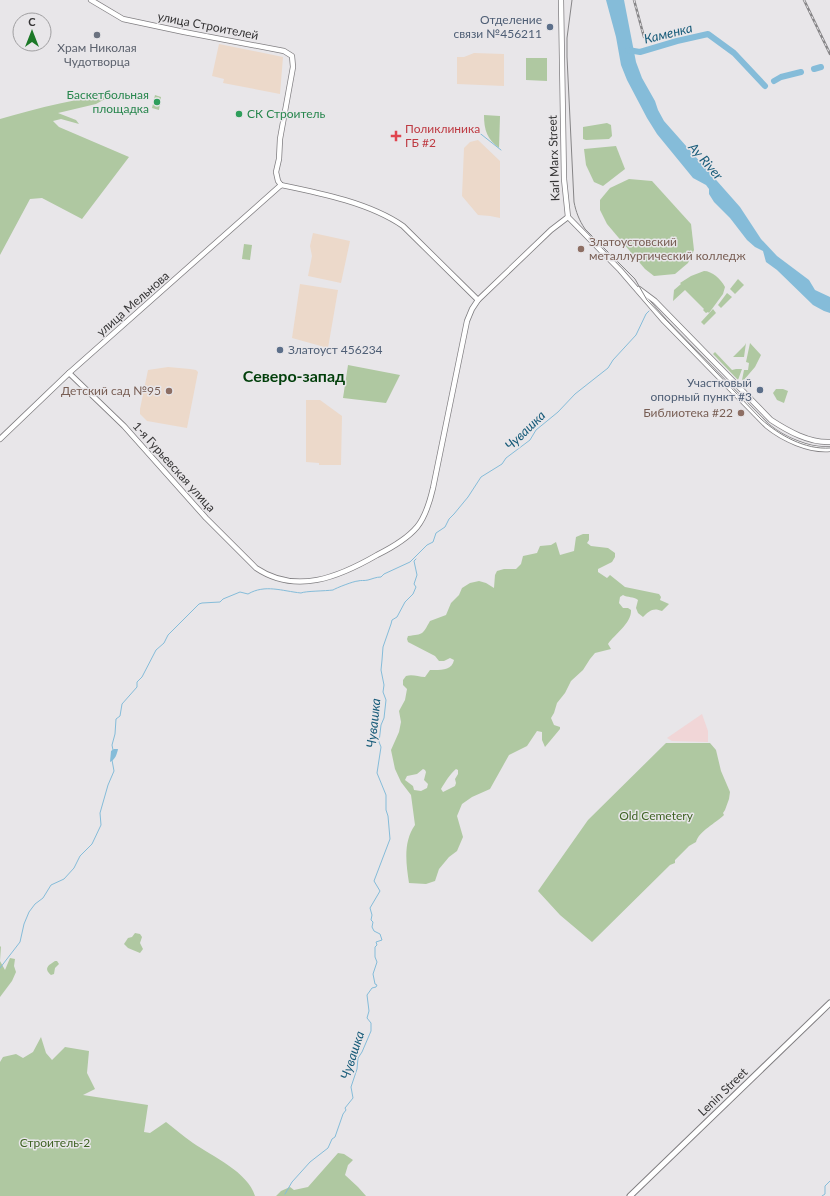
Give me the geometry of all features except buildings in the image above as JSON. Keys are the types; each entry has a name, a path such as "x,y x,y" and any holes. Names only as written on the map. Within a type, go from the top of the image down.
{"main road":[{"name":"улица Строителей","path":"91,0 118,17 127,20 284,51 292,56 293,67 280,139 279,159 276,172 278,181 281,185"},
{"name":"Karl Marx Street","path":"561,0 563,157 565,197 568,217 636,287 664,322 771,430 806,447 820,450 830,449"},
{"path":"281,185 351,202 390,216 404,226 478,300 551,230 568,217"},
{"name":"улица Мельнова","path":"0,439 69,373 281,185"},
{"name":"Karl Marx Street","path":"636,287 655,300 771,420 812,440 830,442"},
{"name":"1-я Гурьевская улица","path":"69,373 124,426 206,518 246,559 264,574 280,580 292,582 319,579 357,566 409,535 418,526 429,505 467,321 478,300"},
{"name":"Lenin Street","path":"630,1196 830,1002"}],"shaded area":[{"path":"219,44 283,57 280,94 223,83 224,79 212,76"},
{"path":"474,53 504,54 504,86 457,84 457,57 464,57"},
{"path":"478,140 500,161 500,218 478,215 462,196 464,148 470,142"},
{"path":"313,233 350,241 341,283 308,276 312,256 310,246"},
{"path":"300,284 338,290 328,348 292,338"},
{"name":"Детский сад №95","path":"168,367 196,370 198,372 187,428 147,421 140,414 148,370"},
{"path":"306,400 320,400 342,416 341,465 319,465 319,463 306,462"},
{"path":"702,714 708,731 708,742 672,741 667,738"}],"green space":[{"path":"526,58 547,58 547,81 526,80"},
{"path":"121,94 119,96 105,99 96,104 58,113 76,120 79,124 61,119 53,121 59,127 129,157 82,219 42,198 30,199 0,255 0,119 60,104 106,95"},
{"name":"Баскетбольная площадка","path":"155,95 161,97 159,110 152,108"},
{"path":"484,115 500,116 499,148 487,134"},
{"path":"607,123 611,125 612,136 609,139 583,139 583,127"},
{"path":"616,146 625,169 603,186 594,182 586,165 584,149"},
{"path":"629,179 652,181 691,224 694,250 688,263 675,274 654,276 645,269 607,224 600,210 600,200 610,188"},
{"path":"244,244 252,245 250,260 242,259"},
{"path":"704,271 710,272 716,276 725,287 723,294 709,313 706,313 703,310 704,309 685,290 673,301 674,290 681,284 680,283 691,276"},
{"path":"738,279 744,285 735,294 730,289"},
{"path":"727,293 732,297 721,308 718,305"},
{"path":"713,309 716,313 704,325 701,322"},
{"path":"746,343 744,357 733,357 745,345"},
{"path":"750,343 761,355 755,367 743,381 744,370 748,370 749,363 746,362"},
{"path":"715,352 732,370 742,369 738,380 713,354"},
{"path":"348,365 400,375 386,403 343,398"},
{"path":"776,389 788,391 784,403 777,400 773,393"},
{"path":"583,534 589,534 589,540 587,543 591,546 608,548 615,553 615,557 612,562 598,569 598,572 607,578 610,575 625,587 659,594 661,597 660,600 669,604 662,611 656,609 651,610 643,617 638,613 636,608 638,600 623,595 620,597 619,603 623,608 628,608 631,610 631,615 626,624 608,644 611,649 595,653 583,670 571,681 565,693 557,703 551,718 554,725 560,727 560,729 545,747 542,740 542,732 537,731 527,746 509,755 490,789 472,797 462,804 457,816 463,837 457,851 449,857 439,869 435,881 426,884 409,883 406,853 409,838 415,825 411,795 401,782 395,769 391,750 399,732 401,722 399,711 405,700 407,689 403,685 403,680 406,676 411,675 425,677 430,670 441,670 448,668 453,664 454,660 450,658 444,661 439,661 435,656 408,642 408,636 422,633 430,621 446,615 451,603 459,595 462,588 470,583 479,581 494,588 495,575 497,571 504,569 516,569 521,564 523,556 537,553 540,546 551,545 556,542 560,555 574,551 576,537","holes":["423,769 426,772 424,780 428,784 427,788 421,791 414,790 413,786 405,780 407,776 417,774","456,769 458,770 458,774 455,779 455,786 443,792 441,789"]},
{"name":"Old Cemetery","path":"666,743 710,743 716,750 721,771 730,792 729,799 723,813 724,815 704,831 696,842 689,846 675,860 675,863 670,865 592,942 560,915 538,891 588,820"},
{"path":"135,933 140,934 142,937 140,943 143,949 140,953 128,948 124,944 128,938 132,937"},
{"path":"10,958 15,959 14,966 16,972 12,981 0,997 0,961 5,970"},
{"path":"55,961 59,964 55,968 54,974 51,975 47,969 49,965"},
{"name":"Строитель-2","path":"41,1037 46,1053 52,1060 65,1047 89,1051 87,1073 95,1089 83,1095 148,1105 144,1132 150,1133 166,1122 193,1143 237,1172 251,1187 255,1196 0,1196 0,1062 3,1057 16,1054 23,1058 33,1052"},
{"path":"338,1153 344,1154 353,1160 348,1165 345,1175 366,1196 276,1196 281,1191 290,1187 294,1190 308,1187"}],"water":[{"path":"606,0 624,0 636,62 642,78 664,121 740,207 761,239 777,256 809,280 815,290 830,297 830,313 813,305 777,270 766,262 763,251 755,247 747,240 730,218 714,202 706,185 693,178 657,134 627,80 621,65 616,37"},
{"path":"118,749 117,753 110,762 111,751"}],"waterway":[{"name":"Каменка","path":"628,50 640,52 708,34 734,53 765,86"},
{"name":"Каменка","path":"814,69 821,67"},
{"name":"Каменка","path":"774,81 781,77 801,72"},
{"path":"477,131 501,150"},
{"path":"113,750 112,745 115,734 116,719 120,716 122,704 137,687 137,682 142,677 156,650 164,643 168,635 199,604 220,602 223,599 240,592 248,594 261,589 274,589 301,593 333,590 353,582 381,577 384,574 410,562 427,545 433,542 436,533 445,527 449,519 468,497 481,477 502,464 506,458 530,440 536,430 558,412 575,394 608,368 613,360 636,335 646,314 649,311"},
{"name":"Чувашка","path":"285,1194 292,1182 310,1162 328,1148 332,1139 335,1137 343,1114 346,1110 345,1108 353,1098 351,1087 357,1069 358,1058 371,1031 371,1023 367,1018 369,1011 367,995 372,988 376,987 377,985 375,984 373,974 377,962 375,957 375,947 377,945 376,942 382,940 380,934 374,931 372,927 373,922 371,920 372,915 370,908 380,891 374,881 390,839 386,810 386,795 377,773 381,747 379,742 381,725 384,718 386,700 383,692 384,685 381,670 383,647 392,620 397,617 405,602 413,594 416,587 414,584 417,575 414,561 416,559"},
{"path":"0,968 20,942 24,924 29,912 35,904 43,898 51,885 64,879 74,868 80,856 92,844 101,825 100,813 108,785 114,771 112,760"},
{"path":"822,1196 825,1194 825,1186 830,1181"}],"tram line":[{"path":"572,0 567,38 567,57 574,202 583,226 635,279 647,300 761,419 784,436 802,444 811,447 830,448"}],"railway":[{"path":"634,0 644,37"},
{"path":"804,0 830,54"}],"place":[{"name":"Отделение связи №456211","path":"550,27"},
{"name":"Храм Николая Чудотворца","path":"97,35"},
{"name":"Баскетбольная площадка","path":"157,102"},
{"name":"СК Строитель","path":"239,114"},
{"name":"Поликлиника ГБ #2","path":"396,136"},
{"name":"Златоустовский металлургический колледж","path":"581,249"},
{"name":"Златоуст 456234","path":"280,350"},
{"name":"Участковый опорный пункт #3","path":"760,390"},
{"name":"Детский сад №95","path":"169,391"},
{"name":"Библиотека #22","path":"741,413"}],"district":[{"name":"Северо-запад","path":"294,376"}],"water label":[{"name":"Ay River","path":"706,161"}]}
